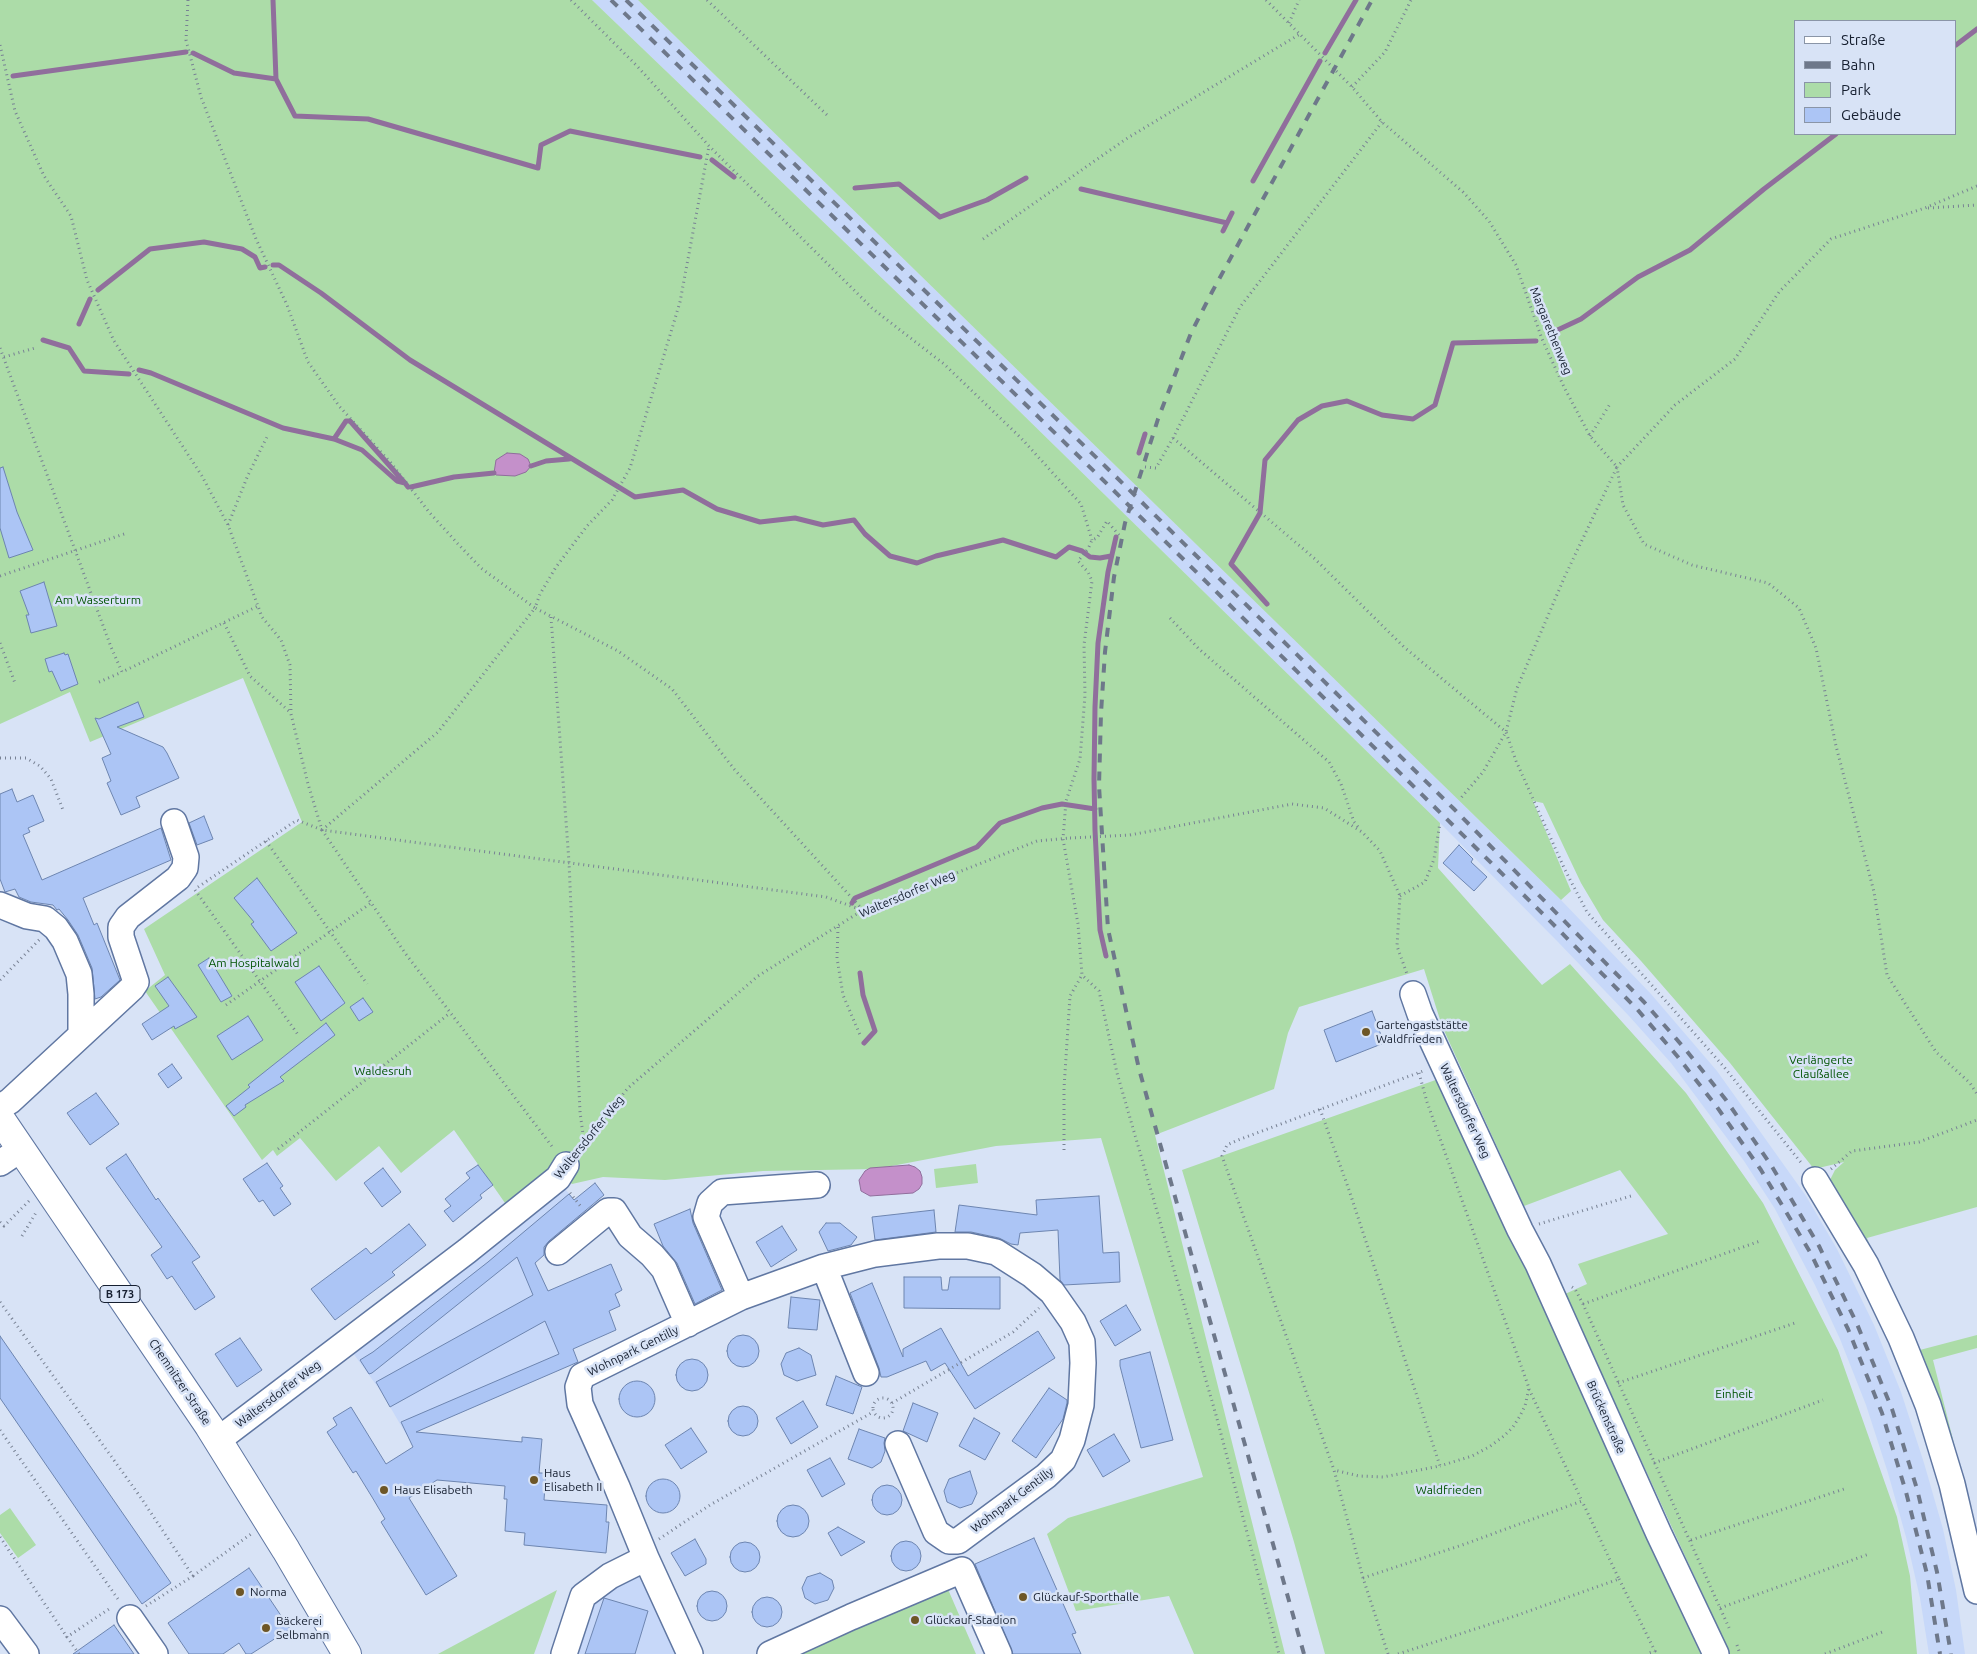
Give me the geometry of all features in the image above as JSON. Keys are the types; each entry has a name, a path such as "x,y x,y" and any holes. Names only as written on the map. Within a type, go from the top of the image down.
{"main road":[{"name":"Chemnitzer Straße","path":"0,1118 11,1156 218,1440 347,1654"}],"street":[{"path":"0,1107 132,988 136,982 121,938 121,927 128,917 178,878 186,868 186,857 174,822"},
{"path":"0,904 26,916 45,919 56,928 79,974 82,1002 81,1034"},
{"name":"Waltersdorfer Weg","path":"1413,994 1497,1180"},
{"name":"Waltersdorfer Weg","path":"218,1440 414,1292 562,1172"},
{"name":"Brückenstraße","path":"1497,1180 1538,1264 1659,1534 1716,1654"},
{"path":"1815,1180 1866,1265 1901,1338 1928,1405 1952,1484 1977,1591"},
{"path":"740,1297 706,1217 710,1203 722,1192 817,1185"},
{"path":"558,1252 608,1211 614,1211 630,1236 652,1255 664,1269 688,1324"},
{"name":"Wohnpark Gentilly","path":"690,1654 644,1554 580,1404 578,1387 582,1376 740,1297 824,1267 875,1254 938,1246 968,1246 996,1252 1032,1275 1052,1292 1073,1322 1082,1342 1081,1405 1072,1440 1063,1460 1046,1476 958,1541 949,1541 936,1532 898,1444"},
{"path":"824,1267 866,1373"},
{"path":"958,1541 958,1554 962,1570 999,1654"},
{"path":"564,1654 583,1596 644,1554"},
{"path":"770,1654 962,1570"},
{"path":"125,1609 155,1654"},
{"path":"0,1619 26,1654"}],"path":[{"path":"188,0 186,40 201,97 256,239 287,305 308,362 339,406 391,463 429,512 482,568 535,608 618,651 672,689 734,769 863,910"},
{"path":"571,0 638,67 709,146 873,309 944,364 1021,438 1081,504 1092,540 1088,549 1080,558 1079,564 1088,572 1092,580 1084,645 1085,695 1080,760 1066,801 1064,839 1078,924 1082,975 1070,996 1064,1088 1064,1150"},
{"path":"707,0 828,115"},
{"name":"Margarethenweg","path":"1266,0 1352,87 1382,122 1463,192 1489,221 1516,265 1542,338 1564,387 1590,436 1616,468"},
{"path":"1289,23 1299,0"},
{"path":"1352,87 1385,52 1411,0"},
{"path":"983,239 1126,140 1300,34"},
{"path":"0,45 15,111 44,176 71,216 87,280 114,341 202,476 228,525 262,617 281,640 290,666 291,714 308,784 322,830 405,953 450,1012 562,1172 593,1222"},
{"path":"1145,467 1156,468 1240,307 1382,122"},
{"path":"322,830 438,732 535,608 540,594 556,567 587,526 612,500 617,492 630,468 680,302 709,146"},
{"path":"1460,799 1483,772 1506,732 1518,688 1565,576 1616,468 1675,405 1735,359 1779,292 1831,239 1925,208 1977,186"},
{"path":"1925,208 1977,205"},
{"path":"0,348 122,672"},
{"path":"4,358 35,348"},
{"path":"1590,436 1610,404"},
{"path":"228,525 248,475 268,435"},
{"path":"1173,438 1315,559 1404,648 1506,732 1516,761 1565,870 1587,912 1724,1067 1815,1180 1821,1178 1852,1151 1919,1142 1977,1120"},
{"path":"1616,468 1623,505 1644,544 1692,565 1768,583 1799,608 1816,648 1836,746 1874,892 1887,975 1936,1052 1970,1083 1977,1094"},
{"path":"1092,540 1098,538 1107,521 1119,535"},
{"path":"0,576 127,533"},
{"path":"99,682 258,606"},
{"path":"551,617 569,862 580,1112 584,1143"},
{"path":"1170,618 1199,649 1329,762 1341,784 1354,822 1362,832"},
{"path":"224,623 250,676 291,714"},
{"path":"0,642 15,683"},
{"path":"0,758 26,758 40,766 52,779 63,810"},
{"name":"Waltersdorfer Weg","path":"562,1172 628,1088 751,982 863,910 1037,841 1130,835 1292,804 1324,808 1362,832 1380,851 1400,896 1397,946 1413,994"},
{"path":"187,895 297,820 322,830 826,897 863,910"},
{"path":"1400,896 1425,882 1434,859 1440,823"},
{"path":"266,841 367,984"},
{"path":"194,890 299,1036"},
{"path":"226,1005 371,902"},
{"path":"0,980 40,939 45,919"},
{"path":"838,926 837,958 843,995 860,1035"},
{"path":"1082,975 1099,991 1118,1073 1216,1415 1279,1654"},
{"path":"278,1149 450,1012"},
{"path":"1378,1027 1382,1025 1386,1034 1415,1042"},
{"path":"1388,1654 1363,1578 1334,1470 1222,1156 1227,1145 1320,1109 1444,1065"},
{"path":"1419,1073 1427,1102 1529,1388 1619,1579 1656,1652 1646,1654"},
{"path":"1320,1109 1349,1190 1440,1466"},
{"path":"1520,1230 1631,1196"},
{"path":"0,1222 4,1226 31,1199"},
{"path":"22,1236 36,1216 38,1208"},
{"path":"1583,1304 1760,1242"},
{"path":"1568,1284 1576,1289 1583,1304 1654,1463 1691,1540 1740,1654"},
{"path":"892,1403 1013,1332 1032,1316 1052,1292"},
{"path":"0,1302 139,1495 192,1576"},
{"path":"1618,1383 1795,1323"},
{"path":"1334,1470 1359,1476 1383,1478 1440,1466 1472,1456 1490,1447 1513,1428 1525,1406 1529,1388"},
{"path":"886,1398 892,1403 893,1411 887,1418 879,1418 873,1412 873,1404 879,1399 886,1398"},
{"path":"1654,1463 1823,1400"},
{"path":"644,1554 710,1505 873,1412"},
{"path":"0,1430 125,1609"},
{"path":"1691,1540 1847,1488"},
{"path":"1363,1578 1465,1544 1582,1501"},
{"path":"67,1637 192,1576 268,1521"},
{"path":"0,1537 78,1654"},
{"path":"1720,1608 1869,1554"},
{"path":"1398,1654 1515,1616 1619,1579"},
{"path":"1825,1654 1885,1631"}],"shaded area":[{"path":"592,0 638,0 1561,900 1651,994 1717,1071 1806,1196 1837,1249 1874,1325 1901,1392 1943,1529 1956,1590 1965,1654 1929,1654 1920,1598 1906,1537 1888,1473 1866,1405 1840,1339 1815,1285 1775,1209 1744,1161 1671,1063 1558,942 1440,823 960,353"},
{"path":"507,453 520,454 528,459 531,466 526,472 515,476 496,475 494,473 496,460"},
{"path":"909,1165 920,1171 922,1177 922,1184 913,1193 870,1196 861,1191 859,1180 865,1171 870,1168"},
{"path":"561,1184 589,1218 547,1253 537,1241 529,1248 578,1362 407,1436 382,1393 353,1353"},
{"path":"641,1570 677,1654 574,1654 591,1600"}],"green space":[{"path":"0,0 592,0 960,353 1440,823 1438,868 1542,985 1570,964 1686,1093 1763,1203 1838,1350 1897,1517 1910,1576 1917,1654 1730,1654 1565,1294 1587,1284 1578,1264 1668,1234 1620,1170 1524,1206 1442,1026 1424,969 1299,1007 1288,1033 1274,1089 1155,1135 1285,1654 1194,1654 1169,1596 1076,1611 1047,1534 1068,1518 1203,1477 1101,1138 996,1146 876,1169 763,1171 665,1180 603,1177 572,1184 552,1168 505,1203 454,1130 401,1173 379,1146 336,1181 300,1138 277,1156 273,1150 262,1160 145,991 165,975 144,929 302,822 243,678 90,742 70,692 0,724"},
{"name":"Verlängerte Claußallee","path":"638,0 1977,0 1977,1207 1867,1238 1874,1256 1825,1190 1835,1170 1844,1162 1814,1169 1730,1063 1603,920 1581,883 1543,803 1533,801 1571,891 1561,900"},
{"name":"Waldfrieden","path":"1444,1077 1706,1654 1325,1654 1294,1542 1182,1170"},
{"path":"976,1164 978,1183 936,1188 934,1169"},
{"path":"1977,1335 1977,1348 1933,1360 1977,1535 1977,1568 1916,1351"},
{"path":"10,1508 36,1545 18,1558 0,1533 0,1515"},
{"name":"Glückauf-Stadion","path":"947,1587 976,1654 791,1654"},
{"path":"557,1590 534,1654 438,1654"}],"building":[{"path":"3,467 17,512 33,550 9,558 0,528 0,468"},
{"path":"44,582 57,626 31,633 26,615 29,615 20,591"},
{"path":"64,653 65,655 68,654 78,684 61,691 52,671 49,672 45,659"},
{"path":"138,702 144,717 117,727 163,747 179,778 136,797 140,807 121,815 107,783 111,781 102,758 111,754 95,718 99,719"},
{"path":"12,789 17,802 33,795 44,821 28,828 30,832 23,835 42,880 161,828 171,860 83,898 94,925 97,923 120,980 101,997 95,999 92,968 78,935 59,909 57,910 53,905 31,902 19,897 15,889 5,892 0,879 0,794"},
{"path":"204,816 213,839 197,845 189,823"},
{"path":"1459,845 1473,859 1471,862 1487,877 1474,891 1443,863"},
{"path":"257,878 297,933 271,951 251,924 254,922 234,898"},
{"path":"209,958 232,996 221,1002 198,965"},
{"path":"319,966 345,1003 321,1021 295,982"},
{"path":"168,977 197,1017 175,1029 174,1026 152,1040 142,1024 169,1006 155,986"},
{"path":"363,998 373,1012 359,1021 350,1007"},
{"path":"1372,1011 1384,1043 1336,1062 1324,1030"},
{"path":"248,1016 263,1040 232,1060 217,1036"},
{"path":"326,1023 335,1035 280,1077 284,1081 245,1105 246,1107 234,1116 226,1106 250,1087 248,1085"},
{"path":"172,1064 182,1078 168,1088 158,1074"},
{"path":"96,1093 119,1124 90,1145 67,1113"},
{"path":"126,1154 156,1200 158,1198 200,1257 192,1262 215,1297 195,1310 172,1276 167,1279 151,1255 162,1247 106,1168"},
{"path":"267,1163 283,1186 280,1188 291,1204 274,1216 263,1200 259,1202 243,1179"},
{"path":"478,1165 493,1185 480,1195 482,1198 453,1222 444,1211 451,1206 445,1199 470,1178 466,1173"},
{"path":"383,1168 401,1192 382,1207 364,1183"},
{"path":"595,1183 604,1195 549,1241 544,1247 544,1255 535,1263 548,1291 611,1264 622,1290 615,1294 620,1306 609,1311 616,1330 573,1349 578,1362 416,1432 522,1442 522,1437 542,1439 539,1473 546,1473 544,1500 607,1505 606,1522 609,1522 606,1553 524,1545 525,1533 505,1531 507,1499 504,1499 505,1486 437,1480 409,1498 457,1576 426,1595 381,1522 385,1519 372,1497 356,1471 353,1473 327,1432 337,1425 333,1418 351,1407 386,1464 413,1447 401,1422 559,1354 545,1321 390,1407 376,1382 533,1295 517,1257 372,1373 369,1374 360,1360 373,1352 488,1262 569,1194 574,1200"},
{"path":"1099,1196 1103,1253 1119,1252 1120,1282 1064,1285 1060,1280 1058,1230 1020,1233 1018,1245 999,1238 971,1232 955,1232 959,1205 1037,1215 1036,1200"},
{"path":"690,1209 693,1223 722,1290 695,1304 677,1263 663,1246 654,1224"},
{"path":"934,1210 936,1232 875,1240 872,1217"},
{"path":"826,1223 840,1223 857,1237 851,1245 828,1251 819,1232"},
{"path":"409,1224 426,1245 392,1272 395,1275 335,1320 311,1289 366,1248 371,1254"},
{"path":"782,1226 797,1250 771,1267 756,1242"},
{"path":"904,1277 941,1277 942,1290 948,1290 950,1277 1000,1277 1000,1309 904,1308"},
{"path":"872,1283 903,1357 903,1349 941,1328 968,1376 1038,1331 1055,1358 975,1409 945,1363 931,1371 926,1361 887,1377 881,1377 850,1293"},
{"path":"791,1297 820,1300 817,1330 788,1328"},
{"path":"1126,1305 1141,1330 1115,1346 1100,1321"},
{"path":"743,1335 749,1336 754,1340 758,1345 758,1357 754,1362 749,1366 743,1367 737,1366 732,1362 728,1357 727,1351 728,1345 732,1340 737,1336"},
{"path":"0,1336 171,1583 142,1604 0,1398"},
{"path":"240,1338 262,1370 237,1387 215,1354"},
{"path":"799,1348 811,1355 816,1375 797,1381 784,1375 781,1364 786,1353"},
{"path":"1150,1352 1173,1440 1141,1448 1120,1360"},
{"path":"692,1359 698,1360 703,1364 707,1369 707,1381 703,1386 698,1390 692,1391 686,1390 681,1386 677,1381 676,1375 677,1369 681,1364 686,1360"},
{"path":"836,1376 862,1387 853,1414 826,1405"},
{"path":"637,1381 644,1382 650,1386 654,1392 654,1406 650,1412 644,1416 637,1417 630,1416 624,1412 620,1406 619,1399 620,1392 624,1386 630,1382"},
{"path":"1049,1388 1067,1400 1067,1403 1063,1419 1036,1458 1012,1441"},
{"path":"803,1401 818,1427 791,1444 776,1418"},
{"path":"913,1403 938,1413 927,1442 903,1431"},
{"path":"743,1406 754,1410 758,1421 754,1432 743,1436 732,1432 728,1421 732,1410"},
{"path":"974,1418 1000,1433 985,1460 959,1446"},
{"path":"691,1428 707,1452 681,1469 665,1445"},
{"path":"859,1429 885,1438 885,1451 881,1462 872,1468 848,1459"},
{"path":"1114,1434 1130,1461 1103,1477 1087,1450"},
{"path":"830,1458 845,1484 822,1497 807,1470"},
{"path":"970,1471 977,1493 972,1504 960,1508 947,1502 944,1491 949,1479"},
{"path":"663,1479 670,1480 675,1484 679,1489 679,1503 675,1508 670,1512 663,1513 656,1512 651,1508 647,1503 646,1496 647,1489 651,1484 656,1480"},
{"path":"887,1485 898,1489 902,1500 898,1511 887,1515 876,1511 872,1500 876,1489"},
{"path":"793,1505 804,1510 809,1521 804,1532 793,1537 782,1532 777,1521 782,1510"},
{"path":"838,1527 865,1542 841,1556 828,1533"},
{"name":"Glückauf-Sporthalle","path":"1034,1538 1076,1633 1072,1634 1081,1654 1013,1654 975,1564"},
{"path":"695,1539 706,1559 706,1564 685,1576 671,1553"},
{"path":"906,1541 912,1542 920,1550 920,1562 912,1570 906,1571 900,1570 892,1562 891,1556 892,1550 900,1542"},
{"path":"745,1542 756,1546 760,1557 756,1568 745,1572 734,1568 730,1557 734,1546"},
{"name":"Norma","path":"249,1568 290,1629 251,1654 246,1654 239,1643 223,1654 189,1654 168,1623"},
{"path":"820,1573 832,1580 834,1588 828,1600 815,1604 805,1598 802,1588 807,1577"},
{"path":"712,1591 723,1595 727,1606 723,1617 712,1621 701,1617 697,1606 701,1595"},
{"path":"767,1597 778,1601 782,1612 778,1623 767,1627 756,1623 752,1612 756,1601"},
{"path":"604,1598 648,1611 635,1654 585,1654"},
{"path":"114,1625 134,1654 73,1654"}],"waterway":[{"path":"273,0 276,79"},
{"path":"1325,53 1356,0"},
{"path":"1957,44 1977,29"},
{"path":"13,76 186,52"},
{"path":"193,53 234,73 276,79 295,116 368,119 538,168 541,145 570,131 700,157"},
{"path":"1253,181 1320,61"},
{"path":"1549,334 1581,319 1638,277 1690,250 1764,189 1835,135"},
{"path":"712,160 734,177"},
{"path":"855,188 899,184 940,217 987,200 1026,178"},
{"path":"1081,189 1227,223"},
{"path":"1223,231 1232,213"},
{"path":"98,290 150,249 204,242 242,249 255,257 260,268 265,267"},
{"path":"273,265 279,265 321,293 410,360 635,497 683,490 717,509 760,522 795,518 823,525 854,520 865,534 890,556 917,563 936,556 1003,540 1056,557 1069,547 1082,551 1090,557 1111,556"},
{"path":"79,324 90,299"},
{"path":"43,340 69,348 84,371 129,374"},
{"path":"1267,604 1231,564 1260,513 1265,460 1298,420 1322,406 1347,401 1382,415 1413,419 1435,405 1453,343 1536,341"},
{"path":"139,370 151,373 283,428 334,439 362,450 397,481 405,483 408,487"},
{"path":"334,439 346,421 350,421 404,482"},
{"path":"1139,453 1145,434"},
{"path":"531,466 546,461 569,459"},
{"path":"411,487 454,477 494,473"},
{"path":"1106,956 1100,930 1095,830 1095,707 1098,643 1108,572 1116,537"},
{"path":"852,903 855,898 977,847 1000,823 1042,808 1062,804 1095,809"},
{"path":"860,973 863,995 875,1031 864,1043"}],"railway":[{"path":"611,0 1101,478 1545,916 1637,1009 1678,1057 1717,1107 1761,1170 1810,1252 1848,1329 1882,1413 1906,1492 1927,1574 1940,1654"},
{"path":"626,0 1454,809 1644,1002 1686,1050 1726,1100 1771,1165 1819,1246 1857,1324 1892,1409 1917,1489 1937,1572 1951,1654"},
{"path":"1304,1654 1139,1069 1108,929 1099,786 1101,713 1105,652 1114,577 1125,523 1158,419 1191,333 1372,0"}],"place":[{"name":"Gartengaststätte Waldfrieden","path":"1366,1032"},
{"name":"Haus Elisabeth II","path":"534,1480"},
{"name":"Haus Elisabeth","path":"384,1490"},
{"name":"Norma","path":"240,1592"},
{"name":"Glückauf-Sporthalle","path":"1023,1597"},
{"name":"Glückauf-Stadion","path":"915,1620"},
{"name":"Bäckerei Selbmann","path":"266,1628"}],"park label":[{"name":"Am Wasserturm","path":"98,600"},
{"name":"Am Hospitalwald","path":"254,963"},
{"name":"Waldesruh","path":"383,1071"},
{"name":"Einheit","path":"1734,1394"}]}
